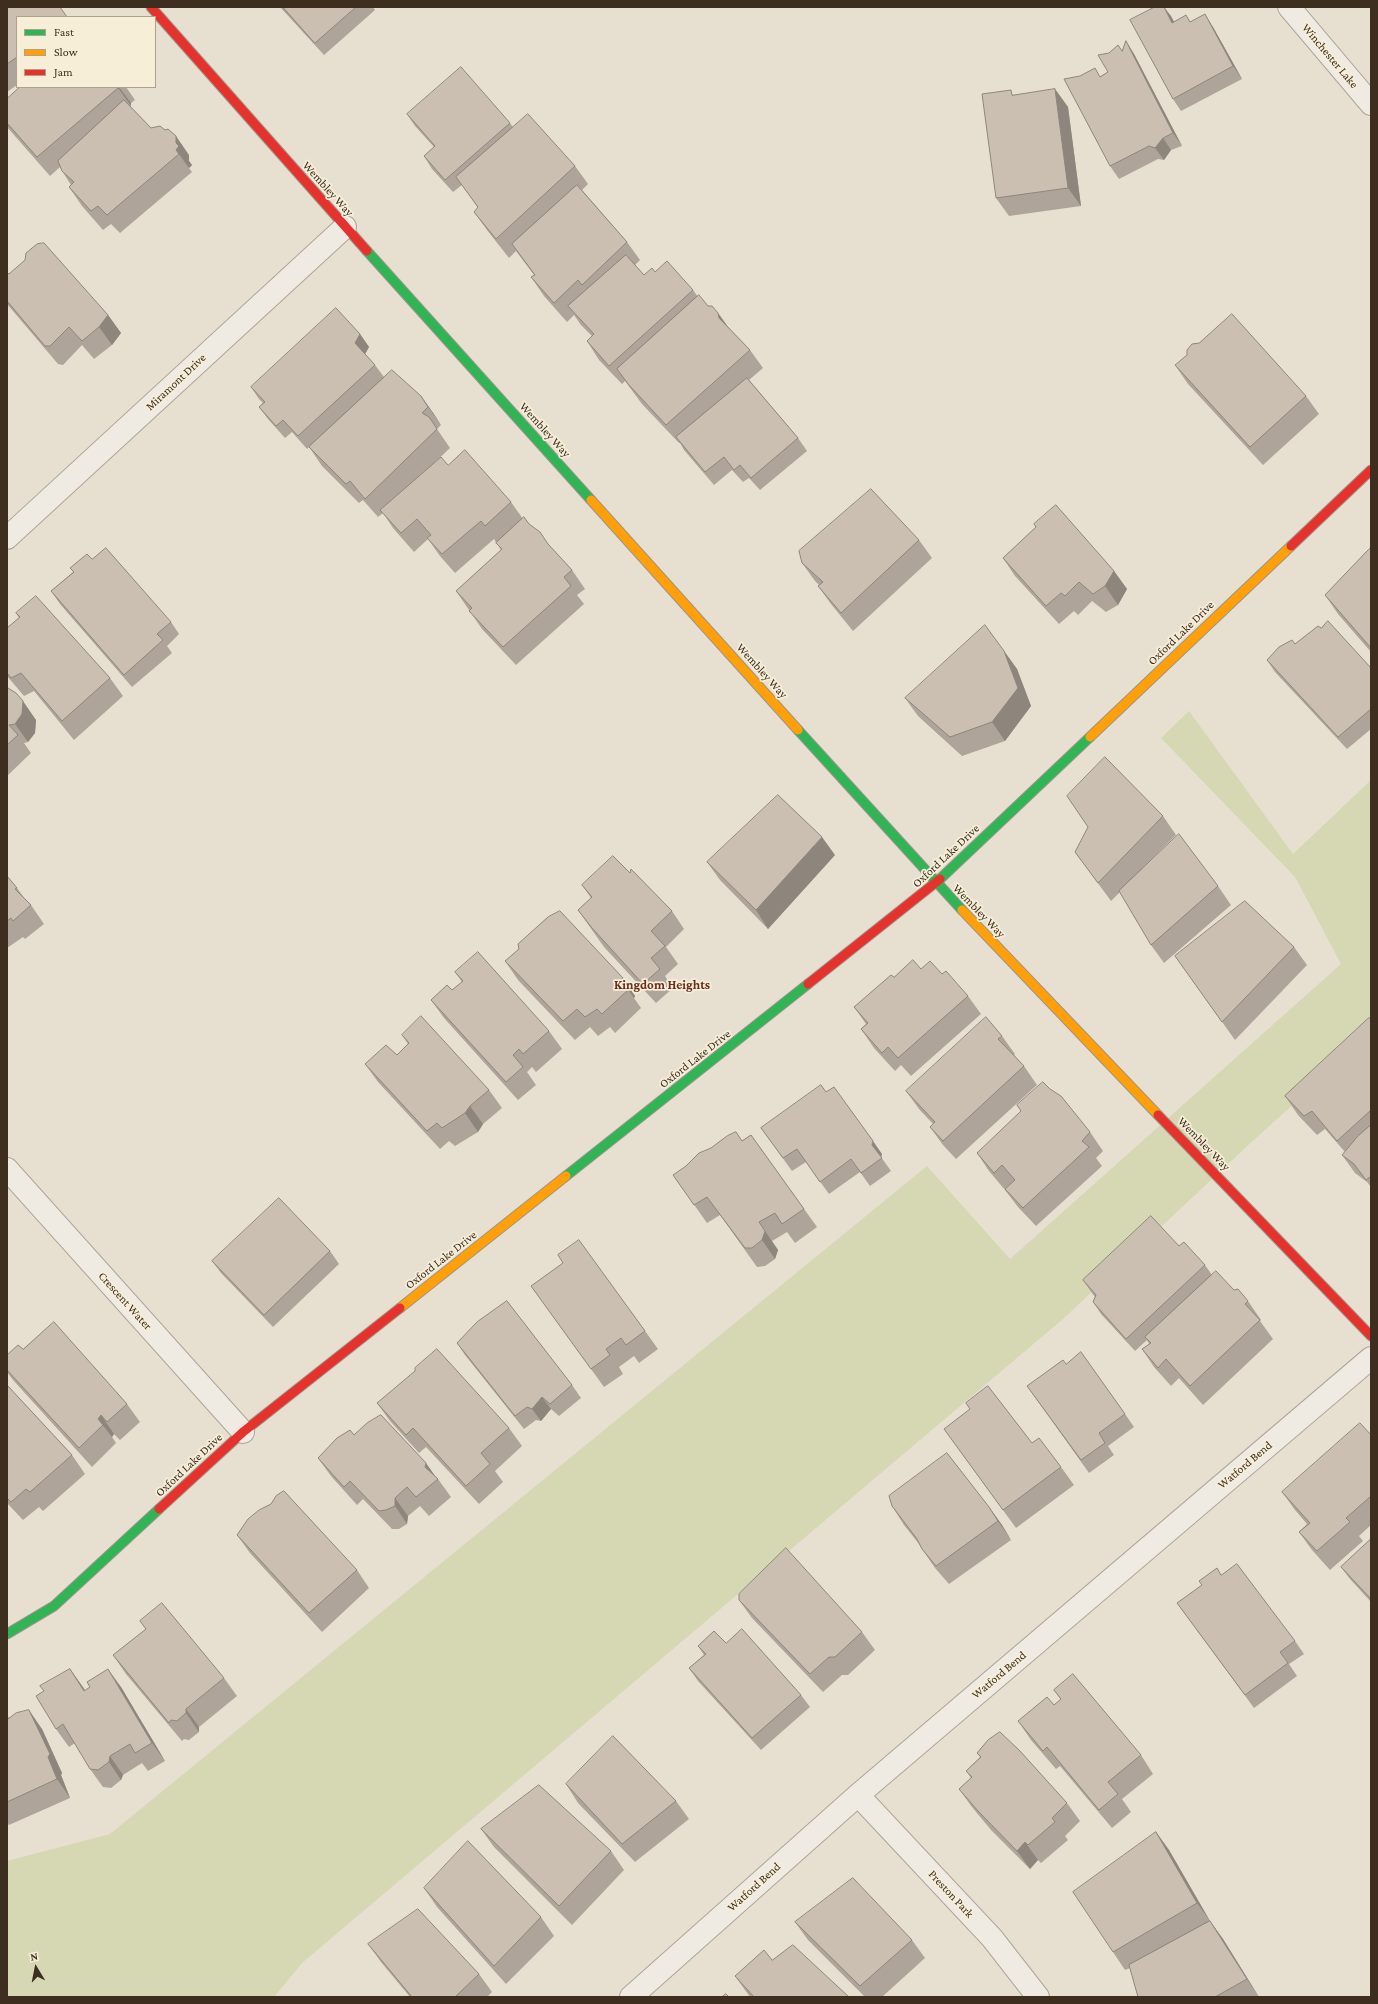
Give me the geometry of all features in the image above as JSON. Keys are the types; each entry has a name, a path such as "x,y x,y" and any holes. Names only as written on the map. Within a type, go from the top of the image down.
{"street":[{"name":"Wembley Way","path":"151,7 346,227 936,883 1371,1336"},
{"name":"Winchester Lake","path":"1289,7 1371,104"},
{"name":"Miramont Drive","path":"7,538 346,227"},
{"name":"Oxford Lake Drive","path":"7,1634 54,1606 243,1432 936,883 1371,470"},
{"name":"Crescent Water","path":"7,1169 243,1432"},
{"name":"Watford Bend","path":"631,1997 858,1795 1371,1358"},
{"name":"Preston Park","path":"858,1795 992,1938 1038,1997"}],"green space":[{"path":"1189,711 1293,854 1371,780 1371,1034 1245,1148 1063,1319 302,1963 274,1997 7,1997 7,1861 110,1834 927,1166 1010,1259 1341,964 1295,877 1161,738"}],"building":[{"path":"7,7 60,7 66,16 16,16 16,58 7,64"},
{"path":"283,7 356,7 315,43"},
{"path":"1155,7 1164,7 1172,23 1186,15 1190,22 1205,14 1233,66 1173,99 1130,20"},
{"path":"1126,41 1173,133 1163,138 1155,148 1149,146 1110,166 1064,79 1080,76 1095,68 1100,77 1108,72 1098,55 1109,53 1118,45 1122,51"},
{"path":"461,67 510,123 445,180 424,156 435,146 407,114"},
{"path":"19,88 118,88 37,157 7,123 7,99"},
{"path":"1055,89 1068,188 996,198 982,94 1011,90 1012,95"},
{"path":"124,100 151,128 160,126 165,130 168,129 176,136 176,143 179,146 176,150 179,154 107,215 98,206 91,211 69,187 74,182 62,171 58,161"},
{"path":"528,114 575,166 496,239 474,212 478,207 456,177"},
{"path":"577,185 627,242 582,285 578,280 554,303 531,277 535,275 512,244"},
{"path":"44,243 108,315 99,327 82,341 69,327 50,346 45,346 7,301 7,272 9,274 25,260 26,253 37,244"},
{"path":"626,255 644,275 652,268 655,272 667,261 693,290 609,366 587,341 594,334 568,306"},
{"path":"699,295 708,306 712,306 718,313 719,318 750,350 666,425 629,385 617,369"},
{"path":"336,308 360,334 355,343 375,365 298,436 283,420 276,426 259,407 265,402 251,387"},
{"path":"1232,314 1306,396 1250,447 1175,365 1187,355 1187,350 1192,344 1199,343"},
{"path":"392,370 421,396 428,407 422,413 429,417 437,429 365,499 350,481 346,484 309,447"},
{"path":"747,378 798,438 751,478 740,465 734,470 724,457 705,472 676,437"},
{"path":"465,450 511,502 485,526 481,521 442,554 427,538 431,535 417,519 401,533 380,510 441,457 448,465"},
{"path":"871,489 919,540 841,613 818,586 823,582 802,563 799,551"},
{"path":"1056,505 1114,571 1105,586 1093,594 1079,582 1065,596 1061,593 1046,606 1003,558 1036,527 1034,524"},
{"path":"524,517 529,524 540,532 548,544 572,570 564,577 571,586 503,647 469,611 472,608 456,591 502,549 496,543"},
{"path":"106,548 171,622 157,634 163,640 124,675 51,591 74,572 70,568 87,554 92,559"},
{"path":"1371,548 1371,648 1325,595"},
{"path":"36,596 110,678 62,721 21,673 11,678 7,673 7,628 20,617 16,613"},
{"path":"1328,621 1371,668 1371,709 1338,737 1267,660 1279,647 1292,640 1295,644 1318,626 1321,628"},
{"path":"985,625 1004,651 1018,688 992,722 950,737 905,698"},
{"path":"7,687 16,693 23,701 22,714 15,724 9,725 18,735 7,745"},
{"path":"1105,757 1163,816 1098,883 1075,852 1088,827 1067,796"},
{"path":"778,795 822,837 756,910 707,862"},
{"path":"1179,834 1218,886 1151,945 1119,891"},
{"path":"613,856 630,873 631,869 672,911 651,931 665,946 651,958 660,969 643,984 592,928 578,910 592,897 582,885"},
{"path":"7,876 17,888 15,889 31,905 13,921 11,918 7,921"},
{"path":"1245,901 1294,947 1222,1022 1175,956"},
{"path":"560,911 623,978 621,980 628,990 602,1014 597,1009 585,1017 577,1009 563,1021 505,961 519,949 518,944 548,917"},
{"path":"478,952 549,1031 523,1054 519,1049 513,1055 523,1067 506,1082 431,1000 447,985 452,990 463,981 455,972"},
{"path":"913,960 921,969 930,961 942,974 946,971 968,996 898,1058 888,1047 882,1053 861,1029 868,1023 854,1007 891,975 894,977"},
{"path":"421,1016 489,1090 470,1106 465,1113 442,1128 437,1123 427,1131 365,1064 386,1045 397,1055 409,1043 402,1035"},
{"path":"986,1017 1002,1036 998,1039 1024,1066 943,1141 930,1127 935,1122 906,1091"},
{"path":"1369,1018 1371,1019 1371,1110 1337,1141 1312,1111 1304,1116 1285,1096"},
{"path":"1043,1082 1050,1089 1061,1096 1090,1132 1082,1141 1089,1147 1023,1208 1005,1189 1015,1180 1002,1165 994,1173 977,1153 1021,1111 1017,1105"},
{"path":"821,1085 826,1092 834,1087 873,1141 872,1145 882,1158 861,1173 851,1159 820,1182 797,1149 783,1158 761,1128"},
{"path":"1371,1125 1371,1176 1366,1180 1354,1164 1342,1155 1358,1136"},
{"path":"736,1132 742,1141 751,1135 804,1209 782,1224 775,1213 759,1222 765,1231 762,1240 752,1248 745,1248 707,1197 694,1205 673,1175 686,1166 699,1153 711,1148 727,1136"},
{"path":"279,1198 330,1251 264,1315 212,1261"},
{"path":"1151,1216 1179,1246 1184,1242 1205,1265 1126,1339 1093,1302 1096,1295 1083,1280"},
{"path":"579,1240 645,1331 626,1345 621,1338 606,1349 610,1355 591,1369 531,1286 563,1263 558,1255"},
{"path":"1216,1271 1234,1290 1238,1289 1248,1301 1245,1304 1260,1320 1190,1386 1166,1359 1158,1368 1142,1349 1151,1343 1145,1337"},
{"path":"507,1301 572,1385 550,1404 542,1397 532,1409 527,1407 515,1416 457,1343 477,1322"},
{"path":"54,1322 127,1404 107,1422 101,1415 98,1419 103,1425 79,1448 7,1370 7,1355 18,1345 23,1349"},
{"path":"437,1349 509,1428 481,1453 490,1464 466,1486 413,1428 406,1435 377,1403 415,1371 415,1368"},
{"path":"1081,1352 1125,1414 1099,1433 1105,1443 1081,1460 1027,1386 1063,1360 1066,1364"},
{"path":"7,1385 72,1455 30,1492 26,1489 11,1502 7,1498"},
{"path":"988,1386 1032,1443 1039,1438 1061,1467 1003,1510 944,1429 970,1409 966,1403"},
{"path":"381,1415 426,1463 425,1467 438,1479 416,1497 407,1487 395,1498 395,1506 379,1511 350,1481 344,1487 318,1458 337,1438 350,1430 354,1435 367,1423"},
{"path":"1360,1423 1371,1435 1371,1496 1346,1518 1350,1522 1317,1551 1299,1532 1310,1523 1282,1492"},
{"path":"947,1453 998,1521 936,1566 922,1549 917,1539 892,1506 889,1496"},
{"path":"284,1491 357,1570 309,1613 237,1535 248,1519 259,1510 271,1504 276,1496"},
{"path":"1371,1539 1371,1599 1341,1567"},
{"path":"786,1548 862,1632 835,1657 829,1657 810,1674 739,1600 739,1594"},
{"path":"1237,1564 1295,1641 1280,1652 1288,1663 1245,1695 1177,1603 1202,1585 1199,1581 1217,1568 1221,1575"},
{"path":"162,1603 224,1678 186,1709 186,1713 177,1721 171,1720 169,1723 113,1655 146,1629 140,1621"},
{"path":"742,1629 801,1695 752,1738 689,1668 706,1654 698,1646 714,1631 726,1643"},
{"path":"70,1669 84,1691 90,1687 87,1682 108,1669 152,1743 135,1753 130,1744 110,1756 109,1762 98,1770 90,1769 63,1724 56,1729 36,1696 44,1691 40,1686"},
{"path":"1073,1674 1141,1755 1108,1782 1118,1794 1099,1810 1047,1747 1043,1751 1018,1721 1047,1697 1054,1705 1061,1699 1054,1690"},
{"path":"29,1710 50,1754 48,1757 57,1779 7,1802 7,1717 8,1719 16,1713"},
{"path":"1000,1732 1020,1751 1067,1803 1052,1818 1055,1822 1028,1845 1025,1842 1017,1851 959,1789 972,1777 966,1771 981,1757 977,1753 988,1740"},
{"path":"613,1736 676,1801 622,1844 566,1784"},
{"path":"539,1785 611,1851 559,1906 481,1829"},
{"path":"1156,1832 1197,1903 1113,1952 1073,1892"},
{"path":"468,1841 541,1917 494,1966 424,1888"},
{"path":"853,1878 912,1940 860,1986 795,1922"},
{"path":"418,1909 479,1974 455,1997 412,1997 368,1944"},
{"path":"1210,1921 1247,1979 1215,1997 1138,1997 1129,1965"},
{"path":"793,1945 849,1997 754,1997 735,1976 764,1950 772,1960"},
{"path":"726,1994 729,1997 722,1997"}],"traffic: fast":[{"path":"367,251 591,500"},
{"path":"798,730 962,910"},
{"path":"940,879 1090,737"},
{"path":"566,1176 808,984"},
{"path":"7,1634 54,1606 159,1509"}],"traffic: slow":[{"path":"591,500 798,730"},
{"path":"1090,737 1291,546"},
{"path":"962,910 1158,1115"},
{"path":"400,1308 566,1176"}],"traffic: jam":[{"path":"151,7 367,251"},
{"path":"1291,546 1371,470"},
{"path":"808,984 940,879"},
{"path":"1158,1115 1371,1336"},
{"path":"159,1509 243,1432 400,1308"}],"district":[{"name":"Kingdom Heights","path":"662,985"}]}
